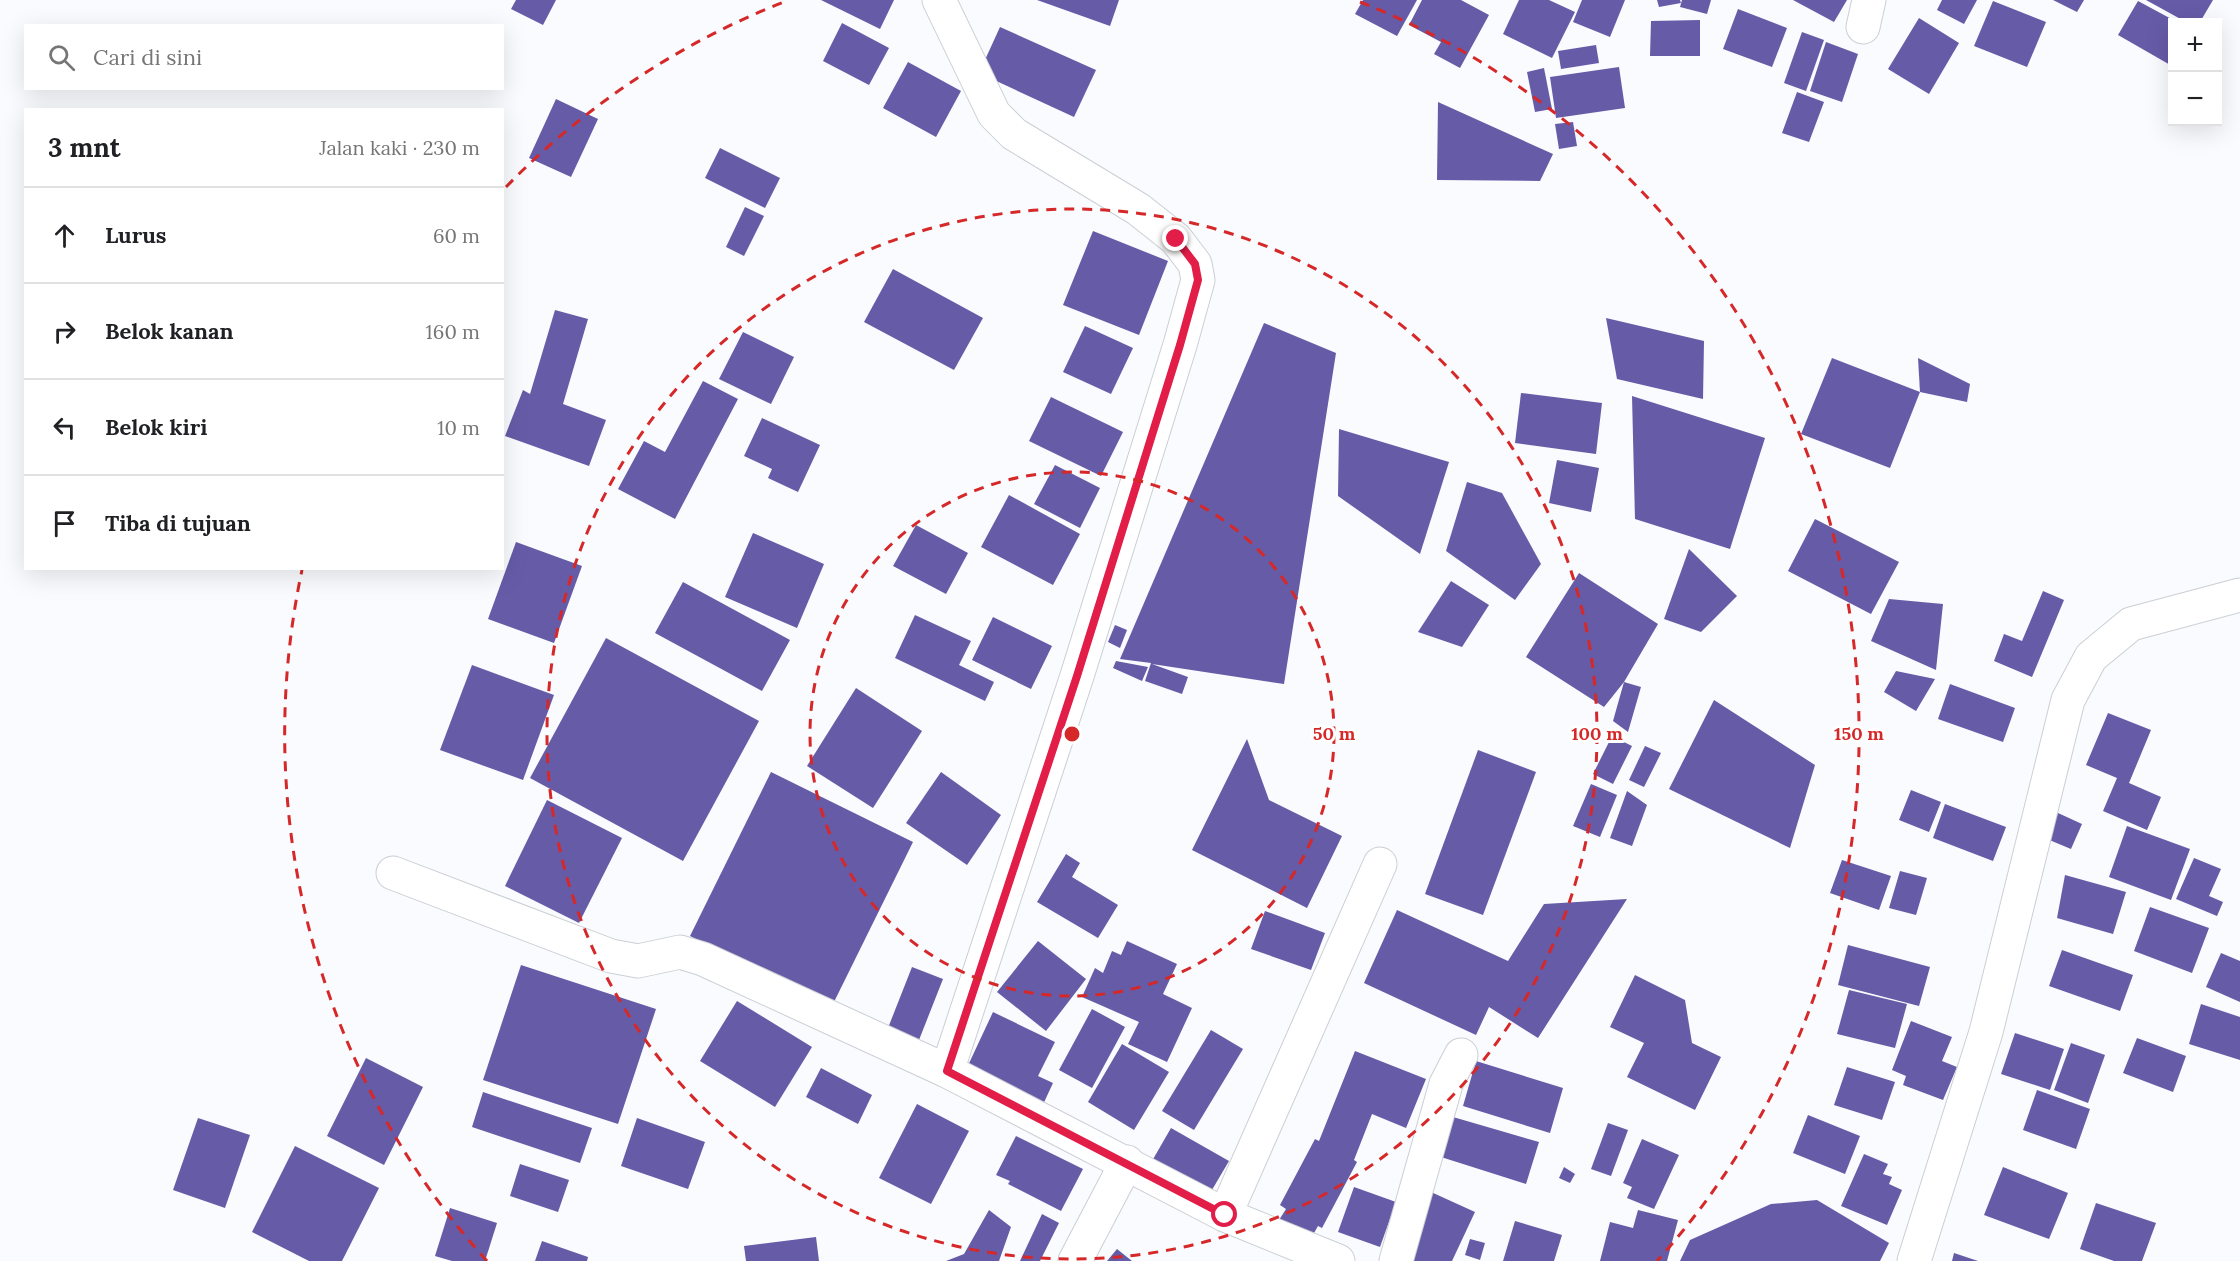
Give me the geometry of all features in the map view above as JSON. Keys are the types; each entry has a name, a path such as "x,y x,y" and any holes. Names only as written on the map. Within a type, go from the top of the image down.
{"street":[{"path":"939,0 994,114 1014,134 1138,209 1176,239 1195,264 1198,280 1077,676 947,1071"},
{"path":"1914,1261 1986,1032 2068,700 2091,657 2131,624 2240,595"},
{"path":"1225,1215 1380,864"},
{"path":"393,873 611,956 638,961 680,952 703,959 947,1071 1127,1162 1225,1215 1338,1261"},
{"path":"1396,1261 1446,1084 1461,1055"},
{"path":"1075,1261 1127,1162"}],"building":[{"path":"516,0 556,0 543,25 511,9"},
{"path":"821,0 894,0 880,29"},
{"path":"1037,0 1119,0 1110,26"},
{"path":"1363,0 1417,0 1397,36 1355,14"},
{"path":"1422,0 1461,0 1489,15 1460,68 1434,54 1441,42 1409,25"},
{"path":"1519,0 1549,0 1575,12 1552,58 1503,34"},
{"path":"1582,0 1625,0 1610,37 1573,22"},
{"path":"1657,0 1680,0 1681,3 1659,7"},
{"path":"1682,0 1711,0 1707,14 1680,7"},
{"path":"1793,0 1847,0 1834,22"},
{"path":"1942,0 1977,0 1964,24 1937,10"},
{"path":"2053,0 2084,0 2077,12"},
{"path":"2146,0 2213,0 2202,18 2179,18"},
{"path":"1993,1 2046,22 2027,67 1974,46"},
{"path":"2138,1 2170,18 2168,64 2118,35"},
{"path":"1738,9 1787,28 1772,67 1723,49"},
{"path":"1919,18 1959,43 1929,94 1888,69"},
{"path":"1700,20 1700,56 1650,56 1651,21"},
{"path":"842,23 889,48 869,85 823,61"},
{"path":"1000,27 1096,70 1074,117 979,73"},
{"path":"1802,32 1824,40 1806,91 1784,83"},
{"path":"1826,42 1858,54 1842,102 1810,91"},
{"path":"1596,45 1599,63 1561,69 1558,51"},
{"path":"908,62 961,91 936,137 883,108"},
{"path":"1619,67 1625,108 1556,118 1550,77"},
{"path":"1544,68 1552,109 1535,112 1527,72"},
{"path":"1797,92 1824,102 1809,142 1782,133"},
{"path":"556,99 598,119 571,177 529,158"},
{"path":"1438,102 1553,154 1540,181 1437,180"},
{"path":"1573,122 1577,146 1559,149 1555,124"},
{"path":"720,148 780,178 765,208 705,178"},
{"path":"745,207 764,216 744,256 726,247"},
{"path":"1093,231 1168,261 1139,335 1063,305"},
{"path":"893,269 983,318 954,370 864,322"},
{"path":"555,310 588,319 563,404 606,420 589,466 505,436 523,390 530,394"},
{"path":"1606,318 1704,341 1703,399 1617,379"},
{"path":"1264,323 1336,353 1284,684 1152,664 1188,677 1182,694 1145,681 1151,663 1120,659"},
{"path":"1085,326 1133,348 1111,394 1063,372"},
{"path":"743,332 794,357 771,404 719,379"},
{"path":"1832,358 1920,392 1890,468 1801,434"},
{"path":"1918,358 1970,384 1967,402 1920,392"},
{"path":"703,381 738,399 675,519 618,489 644,441 665,452"},
{"path":"1521,393 1602,403 1596,454 1515,443"},
{"path":"1632,396 1765,438 1730,549 1635,519"},
{"path":"1051,397 1123,432 1101,476 1029,441"},
{"path":"762,418 820,445 798,492 768,478 772,469 744,456"},
{"path":"1339,429 1449,462 1420,554 1338,496"},
{"path":"1557,460 1599,468 1591,512 1549,503"},
{"path":"1055,465 1100,488 1080,528 1034,504"},
{"path":"1467,482 1502,493 1541,564 1515,600 1446,551"},
{"path":"1009,495 1080,534 1053,585 981,547"},
{"path":"1815,519 1899,562 1871,614 1788,571"},
{"path":"916,525 968,553 946,594 893,566"},
{"path":"753,533 824,564 797,628 725,597"},
{"path":"516,542 582,566 554,643 488,619"},
{"path":"1689,549 1737,596 1701,632 1664,619"},
{"path":"1579,573 1658,624 1624,682 1604,707 1526,657"},
{"path":"1451,581 1489,605 1462,647 1418,632"},
{"path":"683,582 790,640 762,691 655,633"},
{"path":"2043,591 2064,600 2032,677 1994,661 2004,634 2022,641"},
{"path":"1889,599 1943,604 1936,670 1871,641"},
{"path":"915,615 971,641 959,665 994,682 985,701 895,658"},
{"path":"993,617 1052,646 1031,689 972,660"},
{"path":"1115,625 1127,630 1120,648 1108,642"},
{"path":"606,638 759,721 683,861 530,778"},
{"path":"1116,661 1148,667 1142,681 1113,668"},
{"path":"472,665 554,695 523,780 440,750"},
{"path":"1896,671 1935,679 1916,711 1884,692"},
{"path":"1624,682 1641,687 1628,732 1613,721"},
{"path":"1950,684 2015,708 2003,742 1938,719"},
{"path":"856,688 922,731 873,808 807,766"},
{"path":"1714,700 1815,765 1790,848 1669,789"},
{"path":"2108,713 2151,730 2129,783 2161,797 2147,830 2103,811 2117,778 2086,765"},
{"path":"1612,736 1632,746 1613,784 1593,774"},
{"path":"1247,739 1269,800 1342,836 1307,908 1192,850"},
{"path":"1645,746 1661,753 1644,787 1629,780"},
{"path":"1478,750 1536,772 1483,915 1425,894"},
{"path":"771,772 913,842 832,1006 690,936"},
{"path":"941,772 1001,815 967,865 906,823"},
{"path":"1591,784 1617,795 1600,837 1573,826"},
{"path":"1911,790 1941,802 1929,832 1899,820"},
{"path":"1627,791 1647,805 1632,846 1610,838"},
{"path":"547,800 622,838 579,923 505,886"},
{"path":"1945,804 2006,827 1993,861 1933,838"},
{"path":"2058,813 2082,824 2071,849 2047,839"},
{"path":"2127,826 2190,849 2171,900 2109,877"},
{"path":"1066,854 1080,863 1072,877 1118,905 1098,938 1037,902"},
{"path":"2194,858 2221,869 2209,896 2223,902 2217,916 2176,899"},
{"path":"1842,860 1891,876 1879,910 1830,893"},
{"path":"1900,871 1927,878 1916,915 1889,908"},
{"path":"2065,875 2126,892 2113,934 2057,918"},
{"path":"1627,899 1538,1038 1489,1007 1476,1035 1364,983 1397,910 1508,961 1544,904"},
{"path":"2150,907 2209,928 2192,973 2134,951"},
{"path":"1265,911 1325,933 1311,970 1251,949"},
{"path":"1038,941 1086,979 1046,1031 997,992"},
{"path":"1127,941 1177,964 1163,994 1192,1008 1167,1062 1128,1044 1139,1022 1082,997 1095,968 1103,973 1112,951 1121,955"},
{"path":"1848,945 1930,967 1919,1006 1838,985"},
{"path":"2062,950 2133,975 2120,1011 2049,986"},
{"path":"2221,953 2240,961 2240,1002 2206,987"},
{"path":"521,965 656,1009 618,1124 483,1080"},
{"path":"912,967 943,979 919,1040 888,1028"},
{"path":"1635,975 1685,1000 1692,1043 1721,1057 1695,1110 1627,1077 1644,1043 1610,1027"},
{"path":"1849,990 1907,1004 1895,1048 1837,1034"},
{"path":"737,1001 812,1047 775,1107 700,1061"},
{"path":"2201,1004 2240,1017 2240,1060 2189,1044"},
{"path":"1092,1009 1125,1027 1092,1088 1059,1070"},
{"path":"993,1012 1055,1042 1038,1076 1053,1083 1040,1111 964,1074"},
{"path":"1911,1021 1952,1037 1942,1061 1957,1067 1943,1100 1903,1085 1906,1076 1892,1070"},
{"path":"1211,1030 1243,1049 1194,1130 1162,1111"},
{"path":"2015,1033 2064,1049 2050,1090 2001,1074"},
{"path":"2137,1038 2186,1056 2173,1092 2123,1073"},
{"path":"2071,1043 2105,1055 2088,1103 2054,1090"},
{"path":"1122,1044 1169,1072 1134,1130 1088,1102"},
{"path":"1355,1051 1426,1079 1406,1128 1372,1114 1354,1160 1357,1162 1322,1228 1318,1226 1306,1247 1274,1228 1286,1209 1280,1205 1315,1139 1319,1141"},
{"path":"366,1058 423,1087 384,1165 327,1136"},
{"path":"1476,1061 1563,1088 1550,1133 1463,1106"},
{"path":"1847,1067 1895,1082 1882,1120 1834,1105"},
{"path":"821,1068 872,1095 858,1124 806,1097"},
{"path":"2037,1090 2090,1109 2076,1149 2023,1130"},
{"path":"483,1092 592,1128 580,1163 472,1127"},
{"path":"917,1104 969,1131 931,1204 879,1178"},
{"path":"1808,1115 1860,1136 1845,1174 1793,1153"},
{"path":"1453,1117 1539,1142 1526,1184 1441,1157"},
{"path":"198,1118 250,1135 225,1208 173,1190"},
{"path":"637,1118 705,1142 688,1189 621,1166"},
{"path":"1608,1123 1628,1130 1611,1176 1591,1169"},
{"path":"1171,1128 1229,1161 1209,1195 1152,1161"},
{"path":"1016,1136 1083,1169 1061,1211 1008,1184 1010,1181 996,1175"},
{"path":"1642,1139 1679,1155 1654,1209 1627,1198 1632,1187 1623,1183"},
{"path":"295,1146 379,1188 342,1261 309,1261 252,1232"},
{"path":"1864,1154 1888,1164 1883,1174 1892,1177 1889,1184 1902,1190 1887,1225 1841,1206"},
{"path":"520,1164 569,1180 558,1212 510,1196"},
{"path":"1564,1167 1575,1174 1570,1183 1559,1178"},
{"path":"2003,1167 2068,1193 2049,1239 1984,1215"},
{"path":"1354,1187 1396,1202 1380,1247 1338,1232"},
{"path":"1431,1192 1475,1212 1452,1261 1400,1261"},
{"path":"1817,1200 1889,1243 1880,1261 1680,1261 1690,1240 1771,1204"},
{"path":"2096,1203 2156,1223 2142,1261 2114,1261 2080,1249"},
{"path":"450,1208 497,1223 485,1261 452,1261 435,1256"},
{"path":"989,1210 1011,1227 999,1261 946,1261 964,1254"},
{"path":"1638,1210 1678,1220 1667,1261 1600,1261 1610,1222 1633,1228"},
{"path":"1042,1214 1059,1223 1040,1261 1020,1261"},
{"path":"1515,1221 1562,1235 1554,1261 1503,1261"},
{"path":"816,1237 819,1261 746,1261 744,1246"},
{"path":"1470,1239 1485,1243 1480,1260 1465,1255"},
{"path":"542,1241 588,1257 587,1261 535,1261"},
{"path":"1117,1249 1132,1261 1107,1261"},
{"path":"1954,1253 1978,1261 1952,1261"}],"route":[{"path":"1176,239 1195,264 1198,280 1077,676 947,1071 1127,1162 1225,1215"}]}
